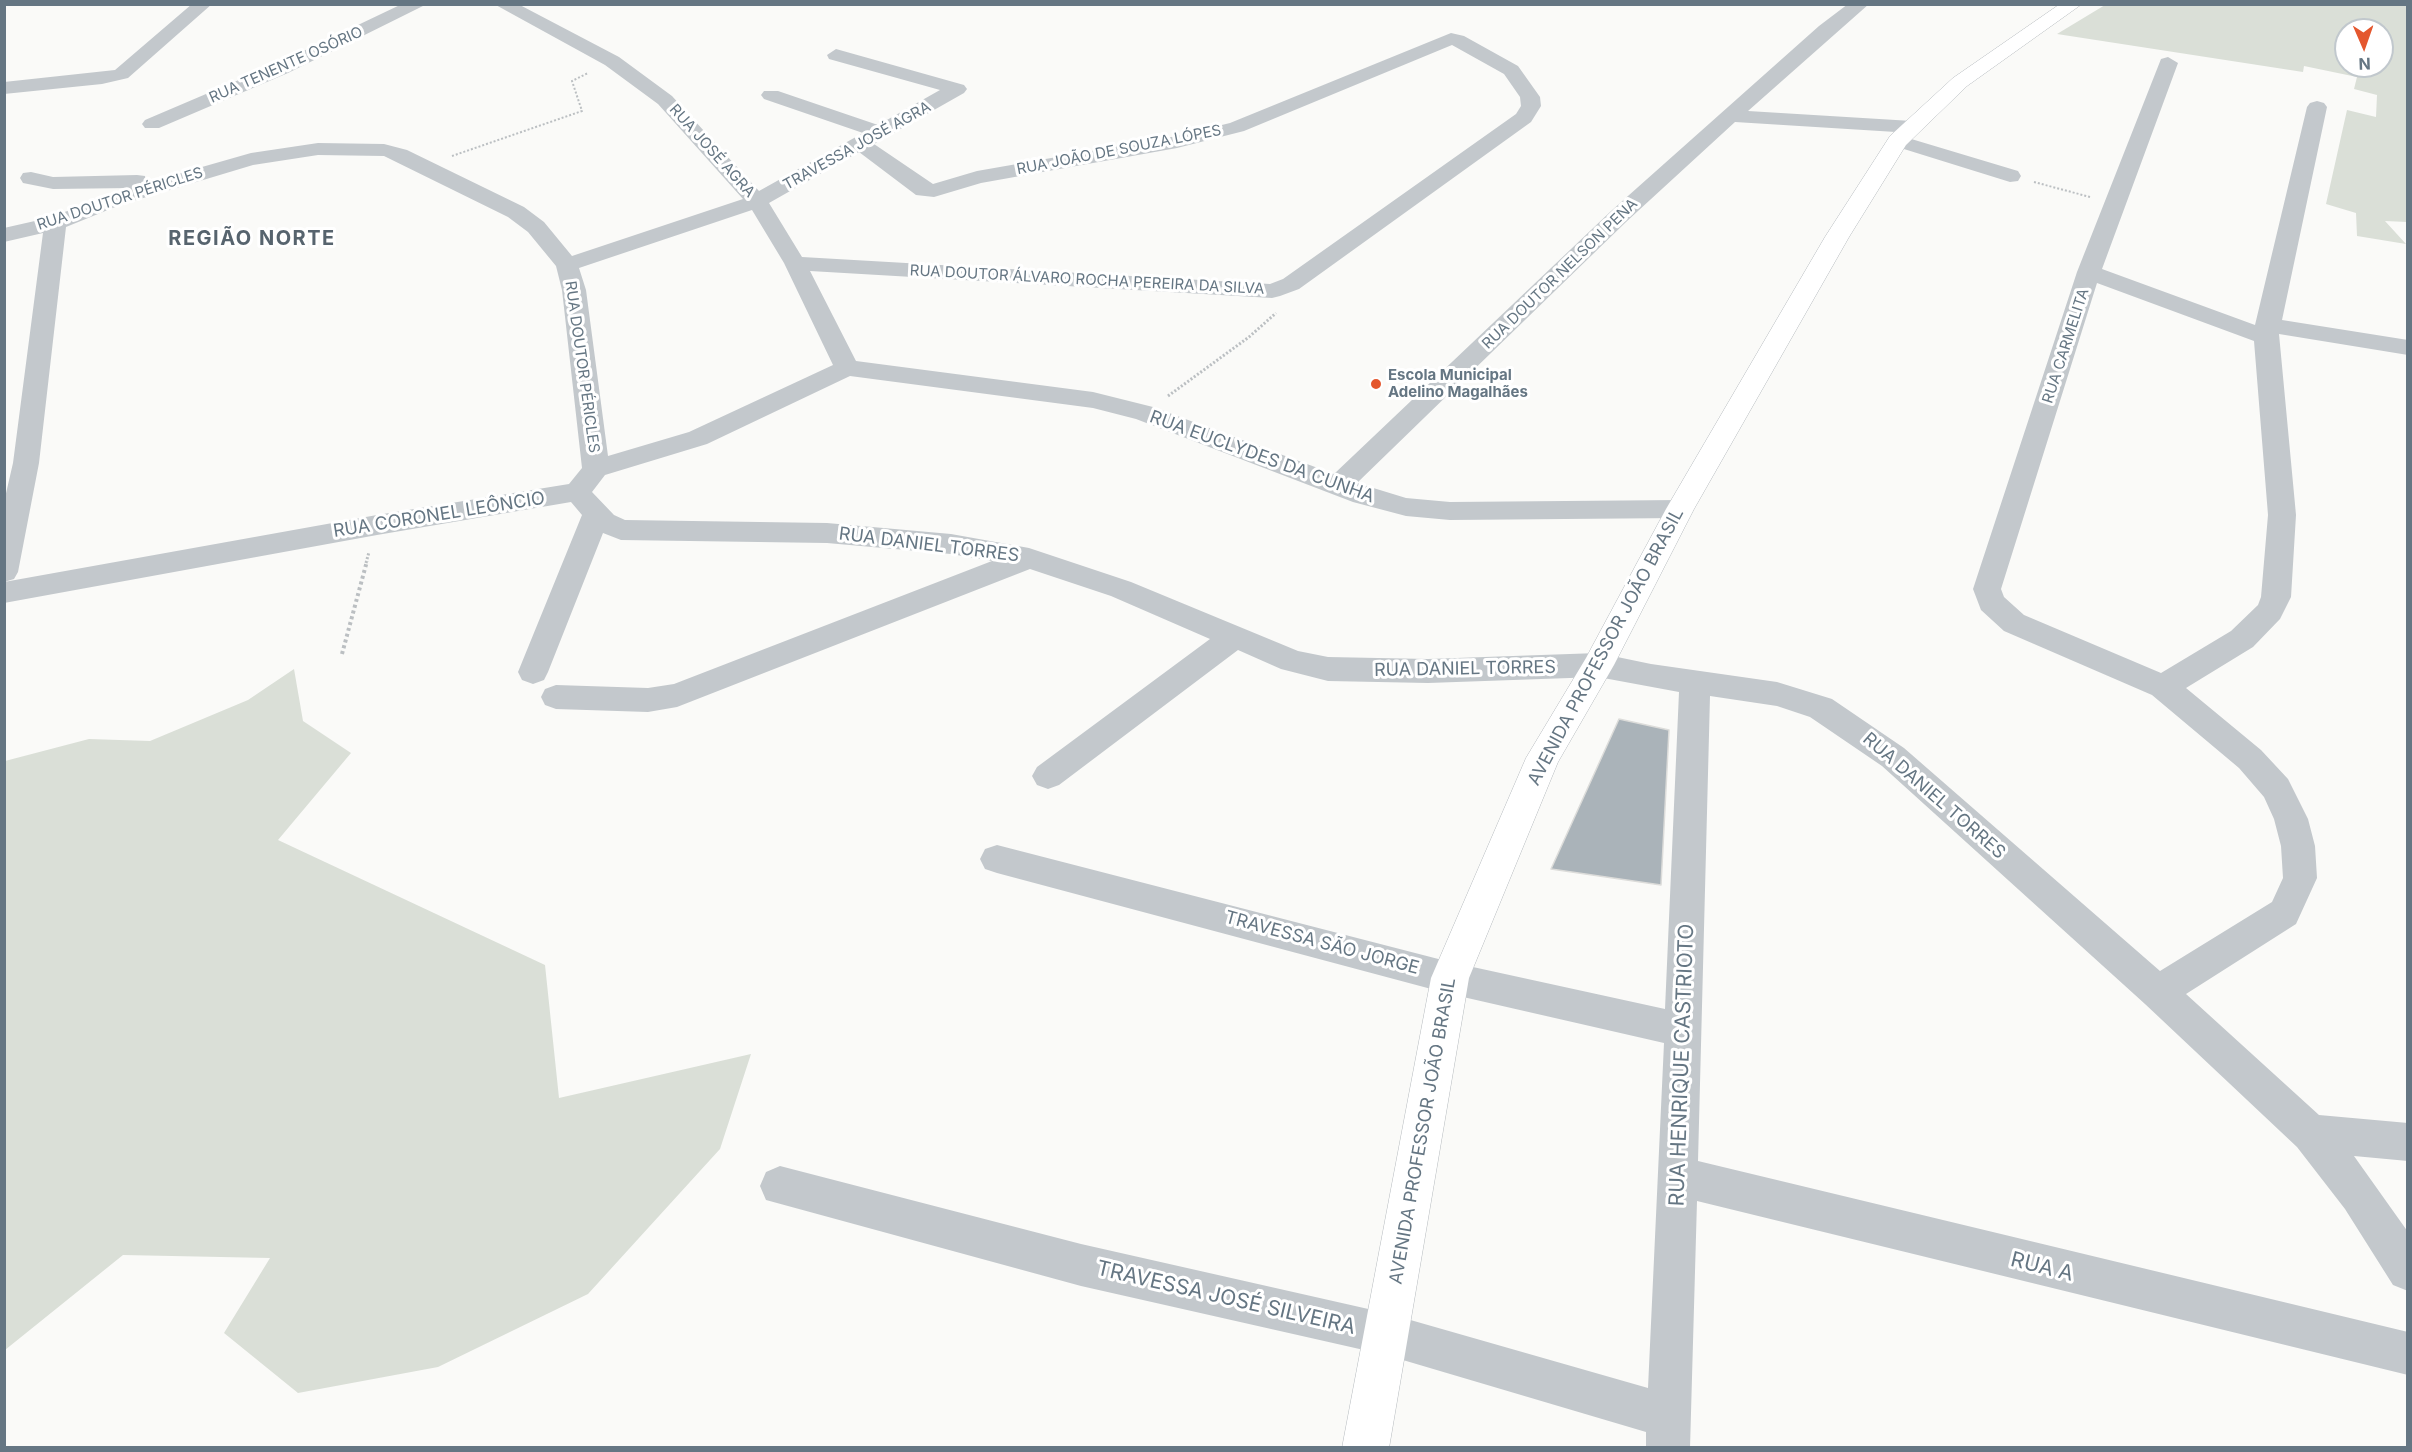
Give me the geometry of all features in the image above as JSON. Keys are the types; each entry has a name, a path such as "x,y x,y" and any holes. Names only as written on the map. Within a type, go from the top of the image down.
{"main road":[{"name":"AVENIDA PROFESSOR JOÃO BRASIL","path":"1365,1448 1450,978 1543,758 1598,665 1680,509 1837,237 1905,134 1960,82 2073,4"}],"street":[{"path":"4,88 121,74 203,4"},
{"name":"RUA TENENTE OSÓRIO","path":"152,124 281,69 418,4"},
{"name":"RUA JOSÉ AGRA","path":"503,4 612,61 665,100 757,201 795,263 847,369"},
{"name":"RUA DOUTOR NELSON PENA","path":"1340,484 1618,217 1826,30 1860,4"},
{"name":"RUA JOÃO DE SOUZA LÓPES","path":"860,143 924,190 934,191 977,177 1177,142 1237,127 1450,39"},
{"name":"RUA DOUTOR ÁLVARO ROCHA PEREIRA DA SILVA","path":"795,263 1272,291 1291,284 1524,118 1531,106 1530,97 1511,70 1457,40 1450,39"},
{"name":"TRAVESSA JOSÉ AGRA","path":"567,265 757,201 957,88 836,55"},
{"name":"RUA CARMELITA","path":"2158,992 2284,913 2300,878 2296,837 2291,819 2276,788 2250,759 2163,687 2014,623 1991,602 1987,589 2089,272 2168,63"},
{"path":"771,95 880,132"},
{"path":"2163,687 2242,639 2270,611 2276,597 2282,515 2267,331 2317,108"},
{"path":"1731,116 1905,134 2010,176"},
{"name":"RUA DOUTOR PÉRICLES","path":"4,235 56,223 112,200 177,178 251,159 318,149 384,150 426,165 516,212 536,227 567,265 574,290 596,469"},
{"path":"31,178 53,183 81,183 177,178"},
{"path":"4,572 26,462 56,223"},
{"path":"2089,272 2267,331 2408,348"},
{"path":"577,492 596,469 698,438 847,369"},
{"name":"RUA EUCLYDES DA CUNHA","path":"847,369 1093,400 1144,413 1340,484 1363,495 1406,507 1450,511 1680,509"},
{"name":"RUA DANIEL TORRES","path":"577,492 597,515 621,530 827,533 951,544 1029,558 1121,589 1292,661 1329,669 1428,671 1598,665 1777,694 1821,708 1893,757 2158,992 2311,1133 2359,1196 2408,1270"},
{"name":"RUA CORONEL LEÔNCIO","path":"4,593 376,525 577,492"},
{"path":"533,672 597,515"},
{"path":"556,697 648,700 677,695 1029,558"},
{"path":"1048,776 1233,638"},
{"name":"RUA HENRIQUE CASTRIOTO","path":"1668,1432 1695,682"},
{"name":"TRAVESSA SÃO JORGE","path":"997,859 1450,978 1683,1030"},
{"path":"2311,1133 2408,1142"},
{"name":"RUA A","path":"1678,1176 2408,1354"},
{"name":"TRAVESSA JOSÉ SILVEIRA","path":"780,1186 1081,1265 1386,1334 1668,1432"}],"path":[{"path":"426,165 582,111 572,81 612,61"},
{"path":"2010,176 2114,203"},
{"path":"1144,413 1249,337 1276,313 1272,291"},
{"path":"342,654 376,525"}],"shaded area":[{"path":"2105,5 2407,5 2407,222 2385,221 2406,244 2357,236 2356,213 2326,204 2347,110 2376,117 2377,95 2354,89 2357,78 2394,78 2394,18 2334,18 2334,72 2304,66 2303,72 2057,34"},
{"path":"294,669 303,721 351,753 278,840 545,965 559,1098 751,1054 720,1149 588,1294 438,1367 298,1393 224,1333 270,1258 123,1255 5,1350 5,761 89,739 150,741 248,700"}],"building":[{"path":"1619,719 1669,730 1661,885 1551,869"}],"place":[{"name":"Escola Municipal Adelino Magalhães","path":"1376,384"}],"district":[{"name":"REGIÃO NORTE","path":"252,239"}]}
